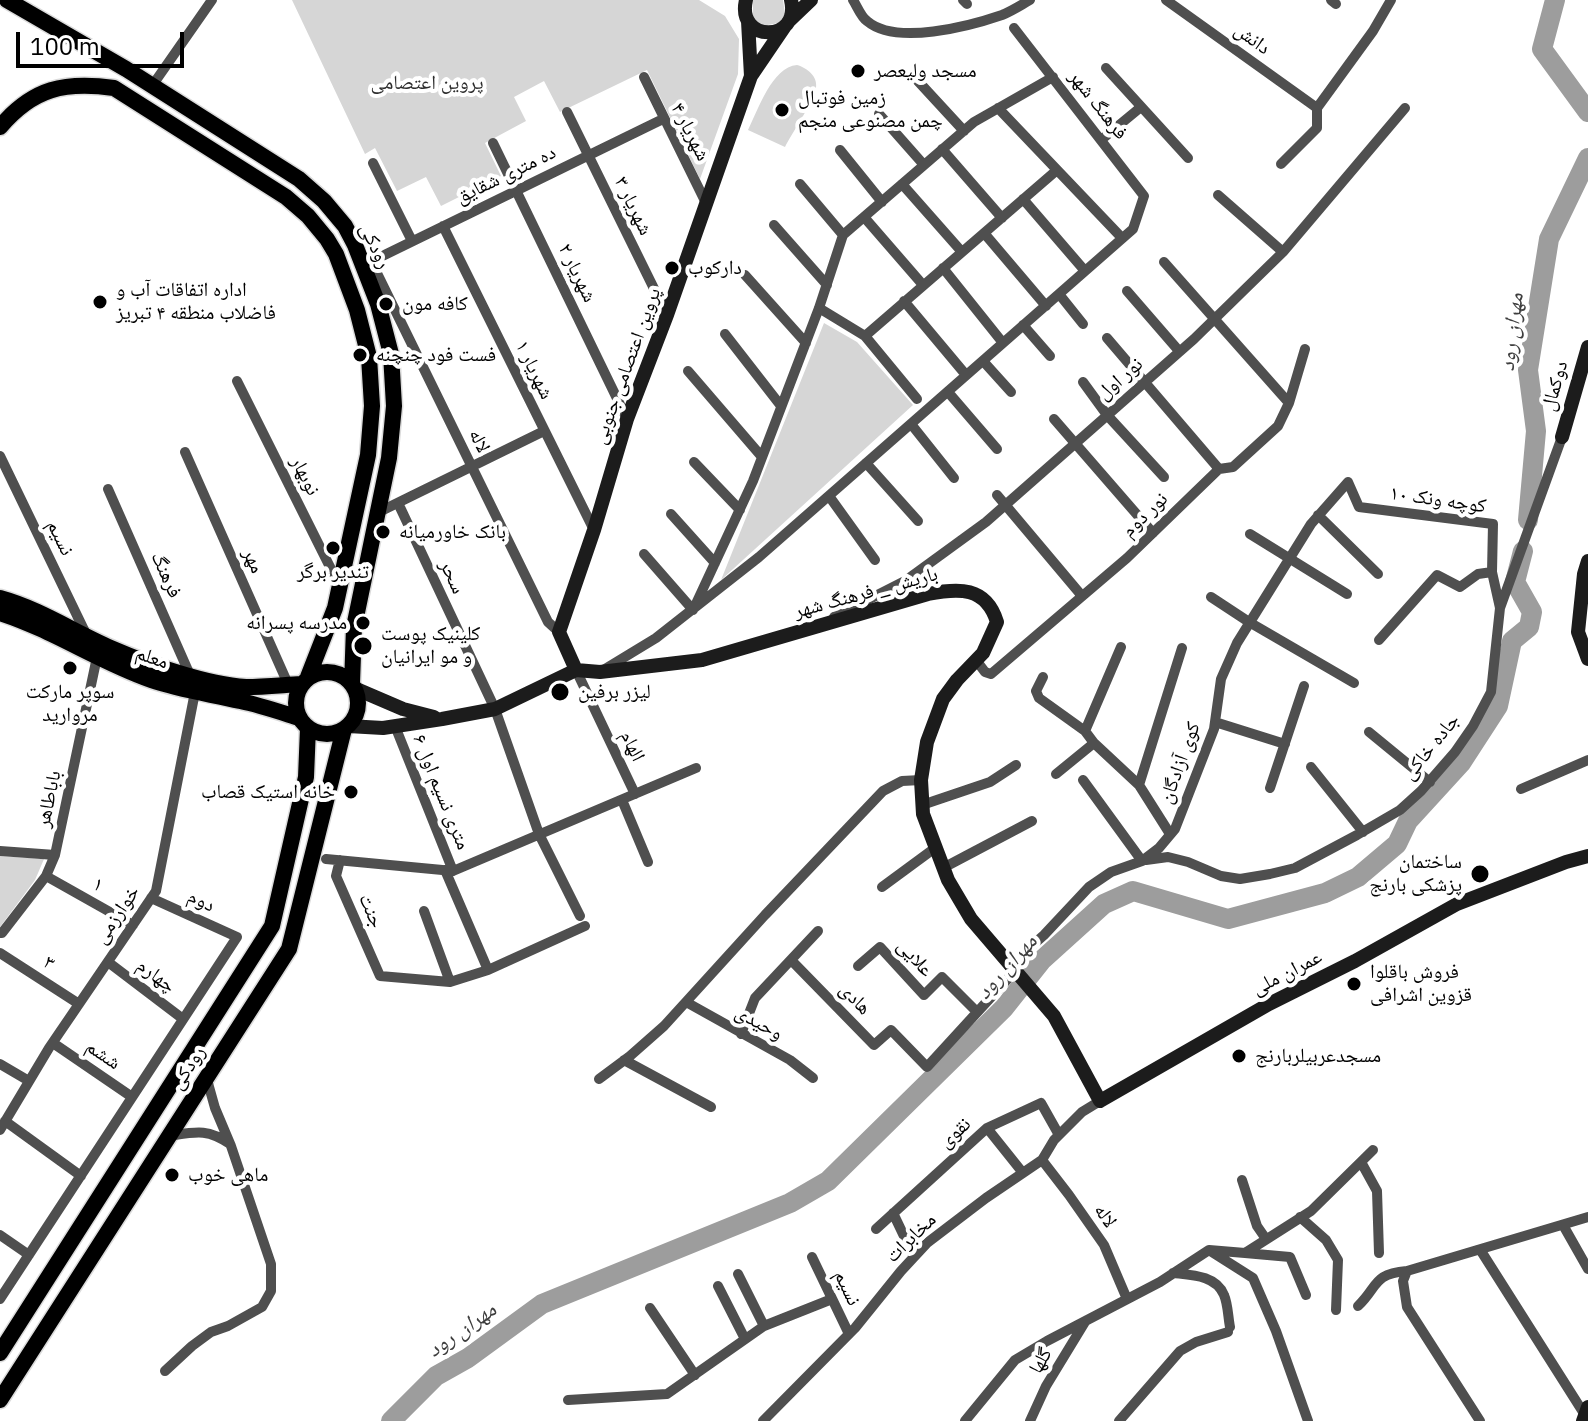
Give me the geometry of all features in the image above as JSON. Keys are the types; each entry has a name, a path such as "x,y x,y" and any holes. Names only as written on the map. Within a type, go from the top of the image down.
{"main road":[{"name":"رودکى","path":"7,0 33,6 299,179 324,201 345,226 368,263 391,354 394,406 389,458 354,627 353,686"},
{"path":"730,1 746,12 751,26 762,32 774,32 787,24 792,10 791,0"},
{"name":"پروین اعتصامی جنوبی","path":"559,632 627,419 751,76 787,24 811,0"},
{"name":"پروین اعتصامی جنوبی","path":"746,12 751,76"},
{"name":"رودکى","path":"0,127 13,112 35,97 60,87 87,84 114,88 286,197 308,216 336,254 357,310 369,357 372,406 368,455 335,608 299,682"},
{"path":"336,254 355,245"},
{"name":"دوکمال","path":"1562,437 1588,347"},
{"path":"369,434 391,439"},
{"path":"1588,561 1578,632 1588,659"},
{"name":"باریش _ فرهنگ شهر","path":"576,670 600,672 702,660 948,590 966,591 981,597 993,608 997,622 983,653 943,699 927,742 921,780 923,814 943,868 971,919 1054,1016 1100,1101"},
{"name":"معلم","path":"0,598 38,611 192,684 304,723"},
{"name":"معلم","path":"0,613 32,624 97,657 152,680 245,687 299,682"},
{"path":"346,727 356,714 358,701 353,686 346,678 323,671 299,682 295,704 304,723 322,734 346,727 383,728 495,709 576,670 559,632"},
{"path":"353,686 403,709 442,719"},
{"name":"رودکی","path":"0,1353 272,926 306,777 304,723"},
{"name":"رودکی","path":"0,1400 289,949 346,727"},
{"name":"عمران ملی","path":"1100,1101 1269,1004 1355,961 1457,904 1588,856"}],"street":[{"path":"853,0 866,21 889,31 923,33 1004,14 1030,0"},
{"name":"دانش","path":"1166,0 1317,108"},
{"path":"1281,164 1317,128 1317,108 1373,31 1391,0"},
{"path":"152,86 207,2"},
{"path":"1014,28 1053,77"},
{"path":"1106,68 1188,158"},
{"name":"شهریار ۴","path":"644,77 706,203"},
{"name":"فرهنگ شهر","path":"600,672 656,638 759,557 948,392 1133,229 1144,196 1053,77 974,122 843,235"},
{"path":"917,80 964,131"},
{"path":"1101,140 1141,107"},
{"path":"998,108 1122,238"},
{"name":"نور اول","path":"816,626 905,581 1005,505 1214,320 1283,252 1405,108"},
{"name":"شهریار ۳","path":"567,112 667,315"},
{"path":"879,114 924,165"},
{"name":"ده متری شقایق","path":"368,263 663,119"},
{"name":"شهریار ۲","path":"493,143 627,419"},
{"path":"942,149 1002,218"},
{"path":"840,150 882,202"},
{"path":"373,163 412,241"},
{"path":"865,336 1057,170"},
{"path":"644,554 693,610 762,457 819,308 843,235 800,184"},
{"path":"902,184 962,252"},
{"path":"1218,195 1283,252"},
{"path":"1023,199 1085,271"},
{"path":"864,217 923,285"},
{"path":"774,225 827,285"},
{"name":"شهریار ۱","path":"443,226 594,530"},
{"path":"984,233 1046,306"},
{"path":"1164,262 1289,403"},
{"name":"لاله","path":"368,263 548,622 559,632"},
{"path":"943,268 1003,343"},
{"path":"745,275 806,343"},
{"path":"1127,291 1179,351"},
{"path":"1059,294 1083,324"},
{"path":"904,301 966,375"},
{"path":"819,308 865,336 917,399"},
{"path":"1023,325 1050,356"},
{"path":"725,334 781,406"},
{"path":"1107,338 1219,469"},
{"name":"نور دوم","path":"976,660 985,672 991,674 1153,533 1219,469 1233,467 1278,426 1289,403 1305,349"},
{"path":"983,361 1011,392"},
{"path":"688,371 762,457"},
{"name":"نوبهار","path":"237,381 340,586"},
{"path":"1083,382 1107,415 1164,477"},
{"path":"948,392 997,449"},
{"path":"1054,419 1153,533"},
{"path":"911,424 954,478"},
{"path":"379,512 544,431"},
{"name":"جاده خاکی","path":"1142,861 1168,857 1221,876 1240,879 1295,868 1400,810 1430,782 1473,726 1491,692 1500,608 1562,437"},
{"name":"مهر","path":"185,452 299,682"},
{"name":"نسیم","path":"0,456 87,636"},
{"path":"694,462 740,510"},
{"path":"866,463 918,521"},
{"name":"کوی آزادگان","path":"927,1067 1089,887 1111,872 1142,861 1159,848 1175,829 1214,729 1221,679 1237,643 1318,515 1348,482"},
{"name":"کوچه ونک ۱۰","path":"1348,482 1359,507 1493,524 1492,572"},
{"name":"فرهنگ","path":"108,489 192,684"},
{"path":"997,495 1082,596"},
{"path":"829,496 875,560"},
{"name":"سحر","path":"398,503 495,709 539,834 583,921 488,970"},
{"path":"671,514 715,563"},
{"path":"1318,515 1378,574"},
{"path":"1250,534 1347,594"},
{"path":"1379,640 1437,575 1460,587 1478,574 1492,572 1500,608"},
{"path":"1211,597 1354,683"},
{"path":"1085,731 1121,647"},
{"path":"1139,785 1182,648"},
{"name":"باباطاهر","path":"1,934 46,876 55,855 97,657"},
{"name":"الهام","path":"576,670 635,794"},
{"path":"1043,677 1036,691 1039,698 1085,731 1139,785 1170,834"},
{"name":"خوارزمی","path":"2,1126 53,1043 156,891 192,684"},
{"path":"1270,788 1304,686"},
{"path":"1215,722 1285,744"},
{"name":"۶ متری نسیم اول","path":"395,726 488,970"},
{"path":"1369,732 1430,782"},
{"path":"1056,774 1094,743"},
{"path":"1521,789 1588,760"},
{"path":"922,805 990,782 1016,765"},
{"path":"1311,767 1363,832"},
{"path":"326,859 449,870 696,768"},
{"path":"599,1079 664,1026 883,791 902,781 921,780"},
{"path":"1083,780 1142,861"},
{"path":"622,800 648,862"},
{"path":"943,868 1032,821"},
{"path":"882,887 935,848"},
{"path":"0,851 55,855"},
{"name":"جنت","path":"340,860 336,876 380,976 450,982"},
{"name":"۱","path":"46,876 133,925"},
{"name":"دوم","path":"151,898 237,937 183,1019"},
{"path":"424,911 450,982 488,970"},
{"path":"741,1034 755,998 818,931"},
{"name":"علایی","path":"858,966 880,947 924,995 942,977 977,1012"},
{"name":"۳","path":"0,953 79,1004"},
{"name":"هادی","path":"791,960 874,1045 891,1030 927,1067"},
{"name":"چهارم","path":"108,962 183,1019"},
{"name":"وحیدی","path":"686,1002 790,1060 813,1078"},
{"path":"0,1299 183,1019"},
{"name":"ششم","path":"53,1043 132,1097"},
{"path":"624,1060 711,1107"},
{"path":"0,1064 29,1081"},
{"path":"165,1371 211,1332 262,1307 271,1291 271,1264 206,1076"},
{"name":"مخابرات","path":"763,1421 849,1334 927,1243 1042,1160 1059,1135 1082,1112 1100,1101"},
{"name":"نقوی","path":"876,1229 987,1128 1041,1103 1059,1135"},
{"path":"2,1126 81,1176"},
{"path":"987,1128 1023,1173"},
{"path":"168,1136 193,1132 215,1134 231,1146"},
{"path":"1245,1253 1311,1211 1373,1150"},
{"name":"لاله","path":"1042,1160 1104,1245 1127,1299"},
{"path":"1361,1162 1377,1191 1379,1253"},
{"path":"1242,1180 1257,1226 1266,1239"},
{"path":"893,1213 914,1257"},
{"path":"1300,1217 1326,1240 1338,1260 1336,1310"},
{"path":"1358,1306 1376,1281 1393,1273 1481,1251 1588,1217"},
{"path":"1563,1225 1588,1269"},
{"path":"0,1235 29,1255"},
{"path":"1209,1250 1253,1278 1276,1331 1308,1421"},
{"path":"965,1421 1015,1360 1209,1250 1290,1257 1306,1295"},
{"path":"1481,1251 1585,1414"},
{"name":"نسیم","path":"812,1257 849,1334"},
{"path":"1407,1271 1403,1281 1407,1307 1480,1421"},
{"path":"1119,1421 1180,1351 1229,1330 1224,1295 1217,1284 1201,1276 1173,1273"},
{"path":"738,1274 764,1326"},
{"path":"718,1286 745,1339"},
{"path":"568,1400 667,1394 764,1326 832,1299"},
{"path":"650,1308 695,1375"},
{"name":"گلها","path":"1030,1421 1046,1386 1086,1321"}],"green space":[{"name":"پروین اعتصامى","path":"292,0 699,0 725,16 739,39 738,74 700,179 647,70 560,112 544,81 514,97 526,121 485,143 501,176 441,206 426,177 397,191 375,148 365,154"},
{"path":"753,0 783,0 785,14 779,23 762,26 753,19"},
{"name":"زمین فوتبال چمن مصنوعی منجم","path":"797,65 811,73 816,88 785,147 748,130 773,81 780,73"},
{"path":"824,323 857,342 913,405 721,580"},
{"path":"0,856 44,859 35,880 0,927"}],"waterway":[{"name":"مهران رود","path":"1555,0 1542,49 1588,112"},
{"name":"مهران رود","path":"1528,520 1536,431 1528,370 1549,239 1588,158"},
{"name":"مهران رود","path":"391,1421 436,1376 468,1358 542,1304 790,1203 828,1181 1004,1008 1042,960 1104,904 1133,891 1228,919 1325,893 1358,877 1397,844 1408,821 1461,763 1498,706 1512,641 1529,627 1532,612 1515,582 1523,551"}],"place":[{"name":"مسجد ولیعصر","path":"858,71"},
{"name":"زمین فوتبال چمن مصنوعی منجم","path":"782,110"},
{"name":"دارکوب","path":"672,268"},
{"name":"اداره اتفاقات آب و فاضلاب منطقه ۴ تبریز","path":"100,302"},
{"name":"کافه مون","path":"386,304"},
{"name":"فست فود چنچنه","path":"360,355"},
{"name":"بانک خاورمیانه","path":"383,532"},
{"name":"تندیر برگر","path":"333,548"},
{"name":"مدرسه پسرانه","path":"363,623"},
{"name":"کلینیک پوست و مو ایرانیان","path":"363,646"},
{"name":"سوپر مارکت مروارید","path":"70,668"},
{"name":"لیزر برفین","path":"560,692"},
{"name":"خانه استیک قصاب","path":"351,792"},
{"name":"ساختمان پزشکی بارنج","path":"1480,874"},
{"name":"فروش باقلوا قزوین اشرافی","path":"1354,984"},
{"name":"مسجدعربیلربارنج","path":"1239,1056"},
{"name":"ماهی خوب","path":"172,1175"}]}
